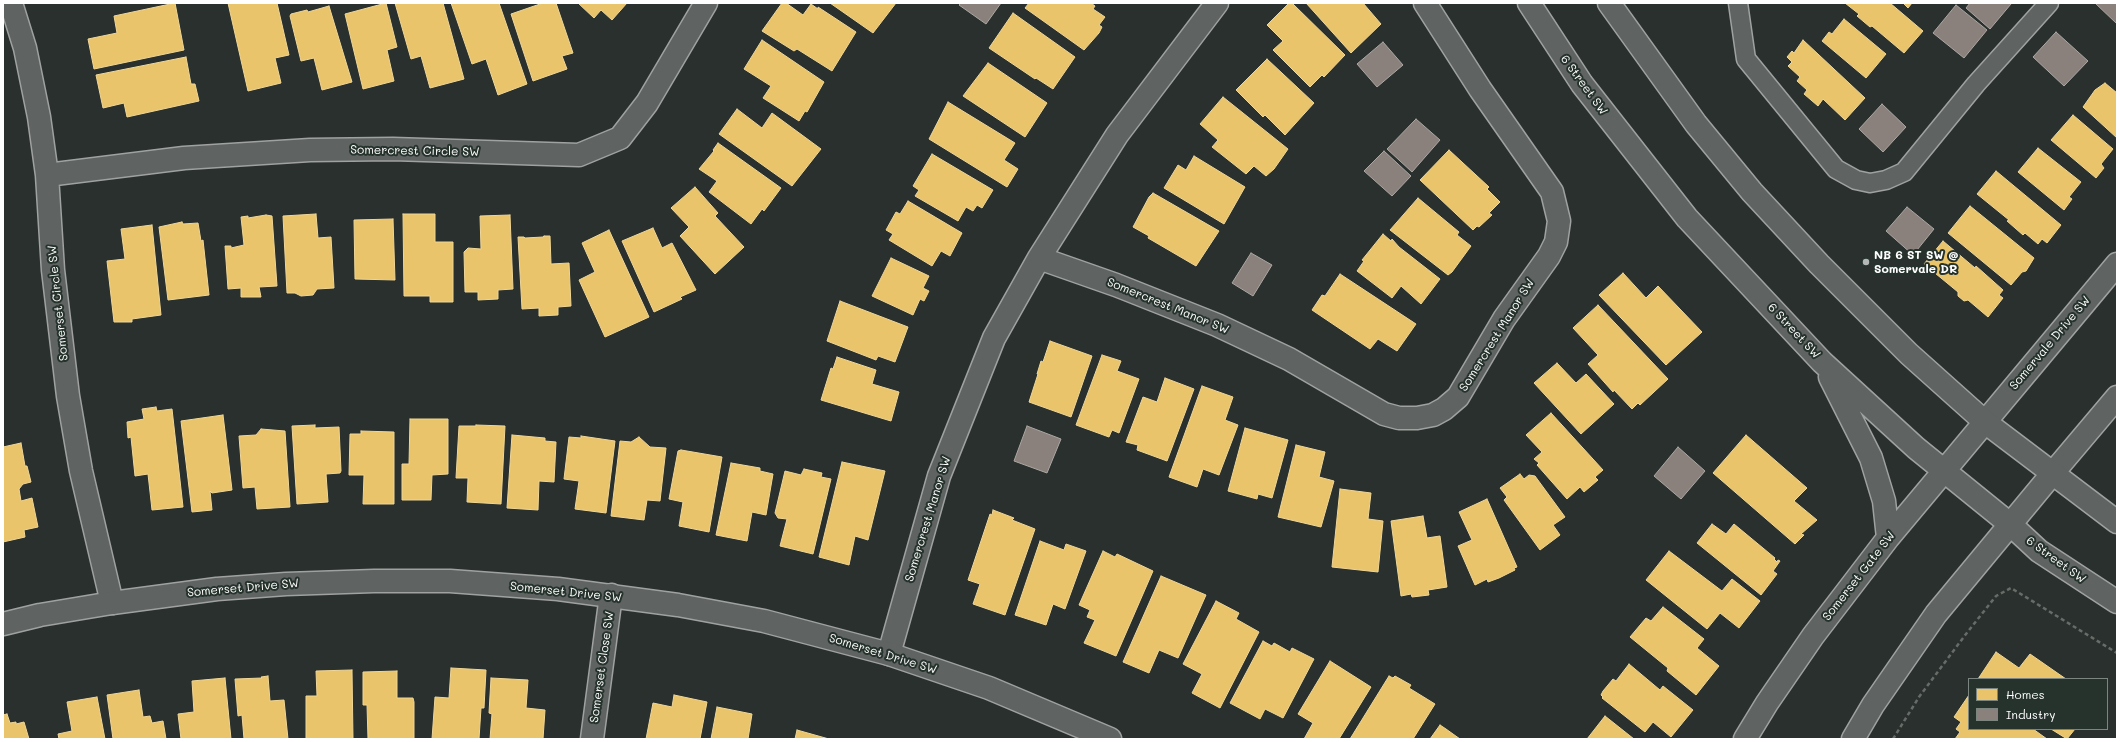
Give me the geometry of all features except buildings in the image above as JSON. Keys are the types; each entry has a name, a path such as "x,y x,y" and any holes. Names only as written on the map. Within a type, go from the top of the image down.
{"street":[{"name":"Somerset Circle SW","path":"11,3 26,56 39,117 47,175 53,270 68,396 81,471 112,603"},
{"name":"Somercrest Circle SW","path":"47,175 184,158 310,150 393,149 579,155 620,138 647,103 706,3"},
{"name":"Somercrest Manor SW","path":"889,654 939,476 994,338 1038,258 1117,135 1217,3"},
{"name":"Somercrest Manor SW","path":"1038,258 1116,285 1217,325 1290,359 1384,414 1399,418 1417,418 1433,415 1444,409 1458,397 1504,319 1549,256 1556,242 1559,221 1552,192 1480,89 1425,3"},
{"name":"6 Street SW","path":"1529,3 1582,84 1687,218 1822,362 1944,472 2011,525 2039,551 2117,602"},
{"path":"1609,3 1696,124 1752,192 1819,264 1909,354 1985,422 2117,522"},
{"name":"Somervale Drive SW","path":"1985,422 2117,264"},
{"path":"1822,362 1871,458 1884,501 1888,538"},
{"path":"1853,739 1872,705 1936,614 2117,397"},
{"name":"Somerset Gate SW","path":"1745,739 1767,703 1813,636 1888,538 1985,422"},
{"name":"Somerset Drive SW","path":"3,624 40,615 112,603 216,589 286,584 374,581 450,581 558,589 611,596 764,621 889,654 989,688 1110,739"},
{"name":"Somerset Close SW","path":"592,739 611,596"}],"lane":[{"path":"1738,3 1746,59 1836,169 1856,180 1870,183 1886,180 1904,172 1976,84 2049,3"}],"path":[{"path":"1893,739 1919,697 1970,629 1996,596 2011,588 2117,653"}],"place":[{"name":"NB 6 ST SW @ Somervale DR","path":"1866,262"}]}
